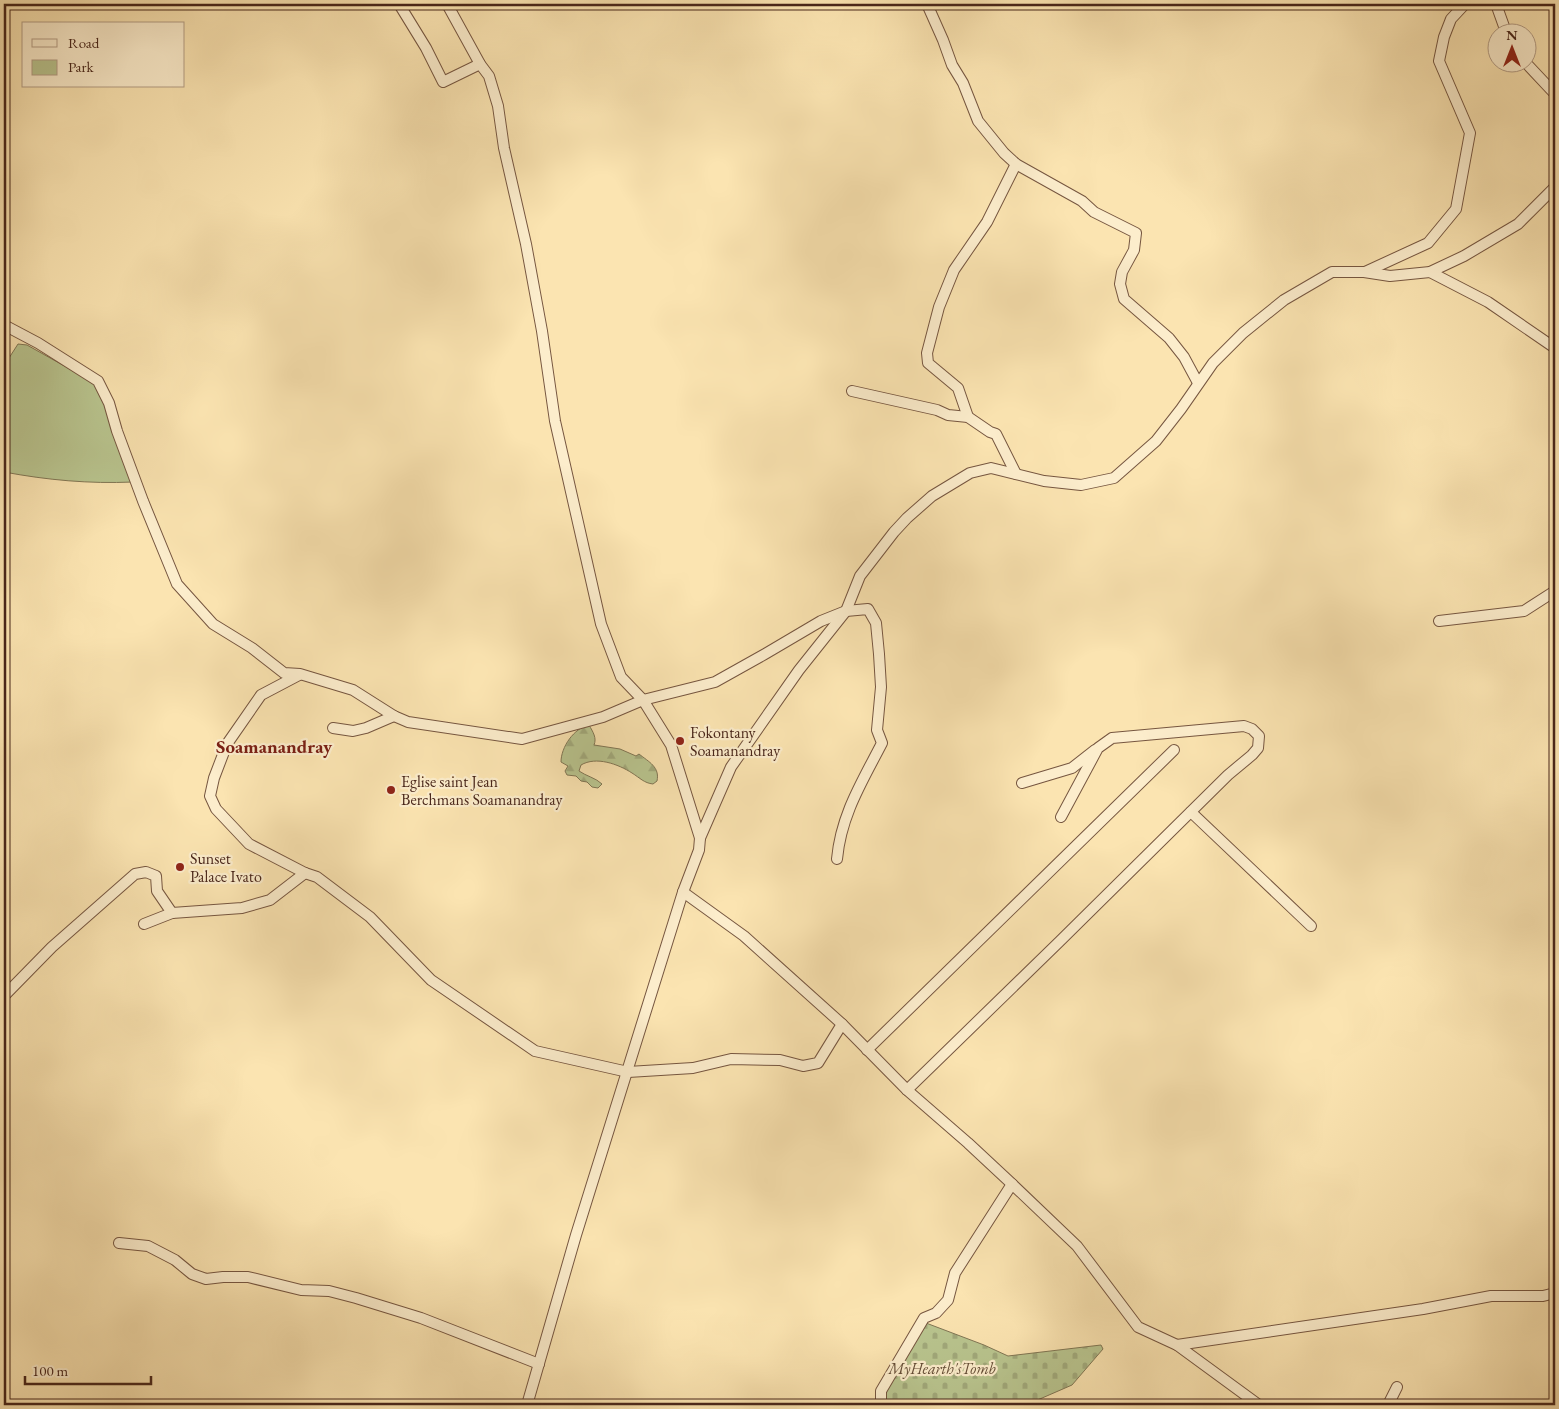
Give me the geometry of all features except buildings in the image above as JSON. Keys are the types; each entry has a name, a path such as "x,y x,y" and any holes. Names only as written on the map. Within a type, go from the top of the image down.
{"street":[{"path":"399,4 426,48 443,82 480,64"},
{"path":"447,4 480,64 489,76 498,106 504,148 526,244 542,331 554,421 601,624 620,677 643,700 671,745 700,838"},
{"path":"927,4 978,121 1004,153 1016,164 1082,201 1094,212 1136,233 1134,250 1122,272 1120,284 1124,299 1169,338 1184,357 1198,383"},
{"path":"1364,272 1428,243 1456,209 1470,133 1439,61 1444,37 1451,19 1465,4"},
{"path":"1496,4 1502,22"},
{"path":"1534,72 1555,94"},
{"path":"968,417 958,388 928,364 927,353 939,307 954,270 987,222 1016,164"},
{"path":"527,1405 576,1235 684,892 699,850 700,838 731,766 798,670 846,611 860,576 894,532 932,496 970,473 991,468 1044,481 1081,485 1114,478 1156,440 1181,409 1213,363 1243,333 1284,300 1332,272 1364,272 1390,276 1430,272 1464,256 1518,224 1555,187"},
{"path":"1430,272 1488,302 1555,348"},
{"path":"4,325 38,343 98,381 109,403 117,432 177,584 213,624 252,648 284,673 300,674 353,690 394,716 408,722 522,739 603,717 643,700 715,682 821,621 846,611 868,609 876,624 881,687 877,730 882,743 846,814 838,844 837,859"},
{"path":"852,391 937,410 948,415 968,417 996,434 1016,474"},
{"path":"1439,621 1524,611 1555,592"},
{"path":"300,674 261,695 227,744 214,778 210,796 216,809 249,844 305,873 318,877 370,917 431,980 535,1050 628,1072 693,1068 731,1059 780,1060 803,1066 818,1062 842,1024"},
{"path":"333,728 353,731 366,728 394,716"},
{"path":"907,1090 1228,775 1252,755 1258,748 1259,736 1252,729 1244,726 1112,738 1072,768 1022,783"},
{"path":"1061,817 1098,748"},
{"path":"867,1050 1174,750"},
{"path":"1191,812 1311,926"},
{"path":"4,996 52,947 134,874 146,872 156,876 158,891 172,913"},
{"path":"144,924 172,913 242,908 270,900 305,873"},
{"path":"684,892 744,936 842,1024 907,1090 968,1143 1077,1246 1138,1327 1177,1344 1259,1405"},
{"path":"881,1405 881,1391 924,1318 936,1314 948,1300 955,1274 1012,1184"},
{"path":"119,1244 148,1246 175,1260 192,1274 206,1279 223,1277 248,1278 301,1290 329,1291 356,1298 420,1318 539,1364"},
{"path":"1177,1344 1423,1309 1491,1296 1543,1296 1555,1293"},
{"path":"1388,1405 1397,1387"}],"green space":[{"path":"18,344 27,345 93,382 109,412 133,482 68,481 4,472 4,356 9,358"},
{"path":"589,725 595,737 594,745 620,749 636,756 639,754 655,768 657,781 653,784 647,783 620,767 600,761 587,762 581,765 579,771 602,784 598,788 581,781 576,776 567,775 565,771 568,766 561,762 563,750 569,739 578,730"},
{"name":"MyHearth'sTomb","path":"926,1323 1008,1356 1101,1345 1103,1349 1072,1385 1026,1405 885,1405 885,1393"}],"place":[{"name":"Fokontany Soamanandray","path":"680,741"},
{"name":"Eglise saint Jean Berchmans Soamanandray","path":"391,790"},
{"name":"Sunset Palace Ivato","path":"180,867"}],"district":[{"name":"Soamanandray","path":"274,746"}]}
